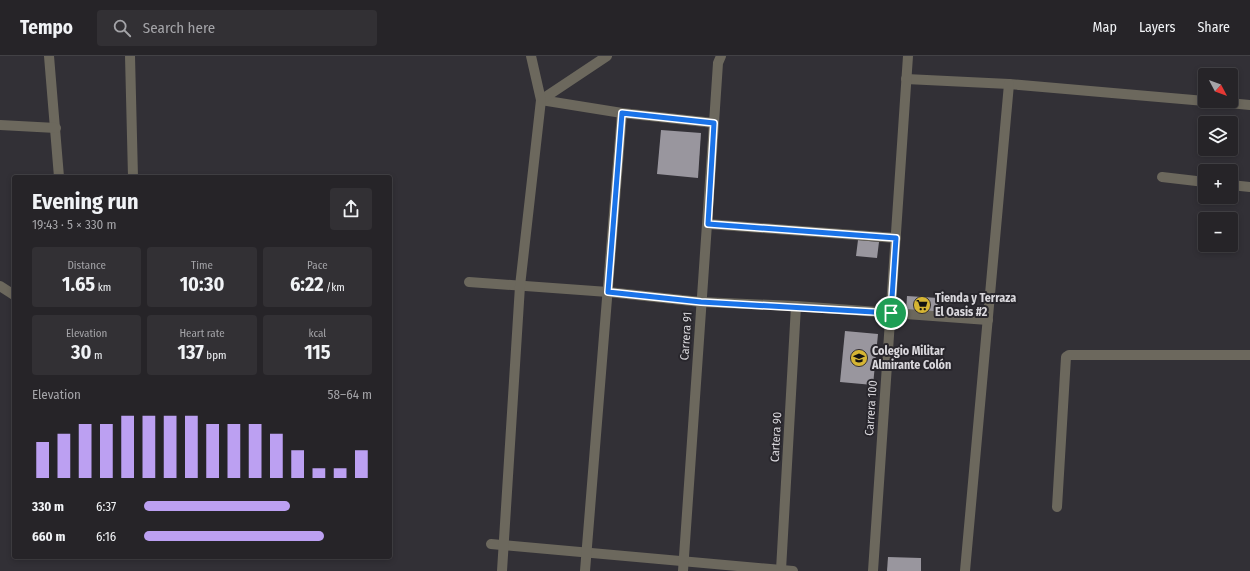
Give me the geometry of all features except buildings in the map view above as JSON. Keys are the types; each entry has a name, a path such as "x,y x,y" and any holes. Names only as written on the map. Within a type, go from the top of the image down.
{"street":[{"path":"49,56 59,175"},
{"path":"130,56 133,175"},
{"path":"502,571 520,286 541,100 531,56"},
{"path":"541,100 607,56"},
{"name":"Carrera 91","path":"684,566 718,63 721,56"},
{"name":"Carrera 100","path":"873,571 908,56"},
{"path":"906,79 1009,84 1198,100"},
{"path":"966,571 1009,84"},
{"path":"541,100 622,113 714,123"},
{"path":"1238,103 1250,104"},
{"path":"586,571 622,113"},
{"path":"0,125 56,128"},
{"path":"1162,177 1198,181"},
{"path":"1238,186 1250,187"},
{"path":"708,224 896,238"},
{"path":"469,282 608,292 701,302 796,306 988,320"},
{"path":"0,286 12,294"},
{"name":"Cartera 90","path":"781,570 796,306"},
{"path":"1057,507 1066,357 1069,355 1250,355"},
{"path":"491,544 587,553 684,566 793,571"}],"place":[{"name":"Tienda y Terraza El Oasis #2","path":"922,305"},
{"name":"Colegio Militar Almirante Colón","path":"859,358"}],"route":[{"path":"622,113 714,123 708,224 896,238 891,313 796,306 701,302 608,292 622,113"}]}
